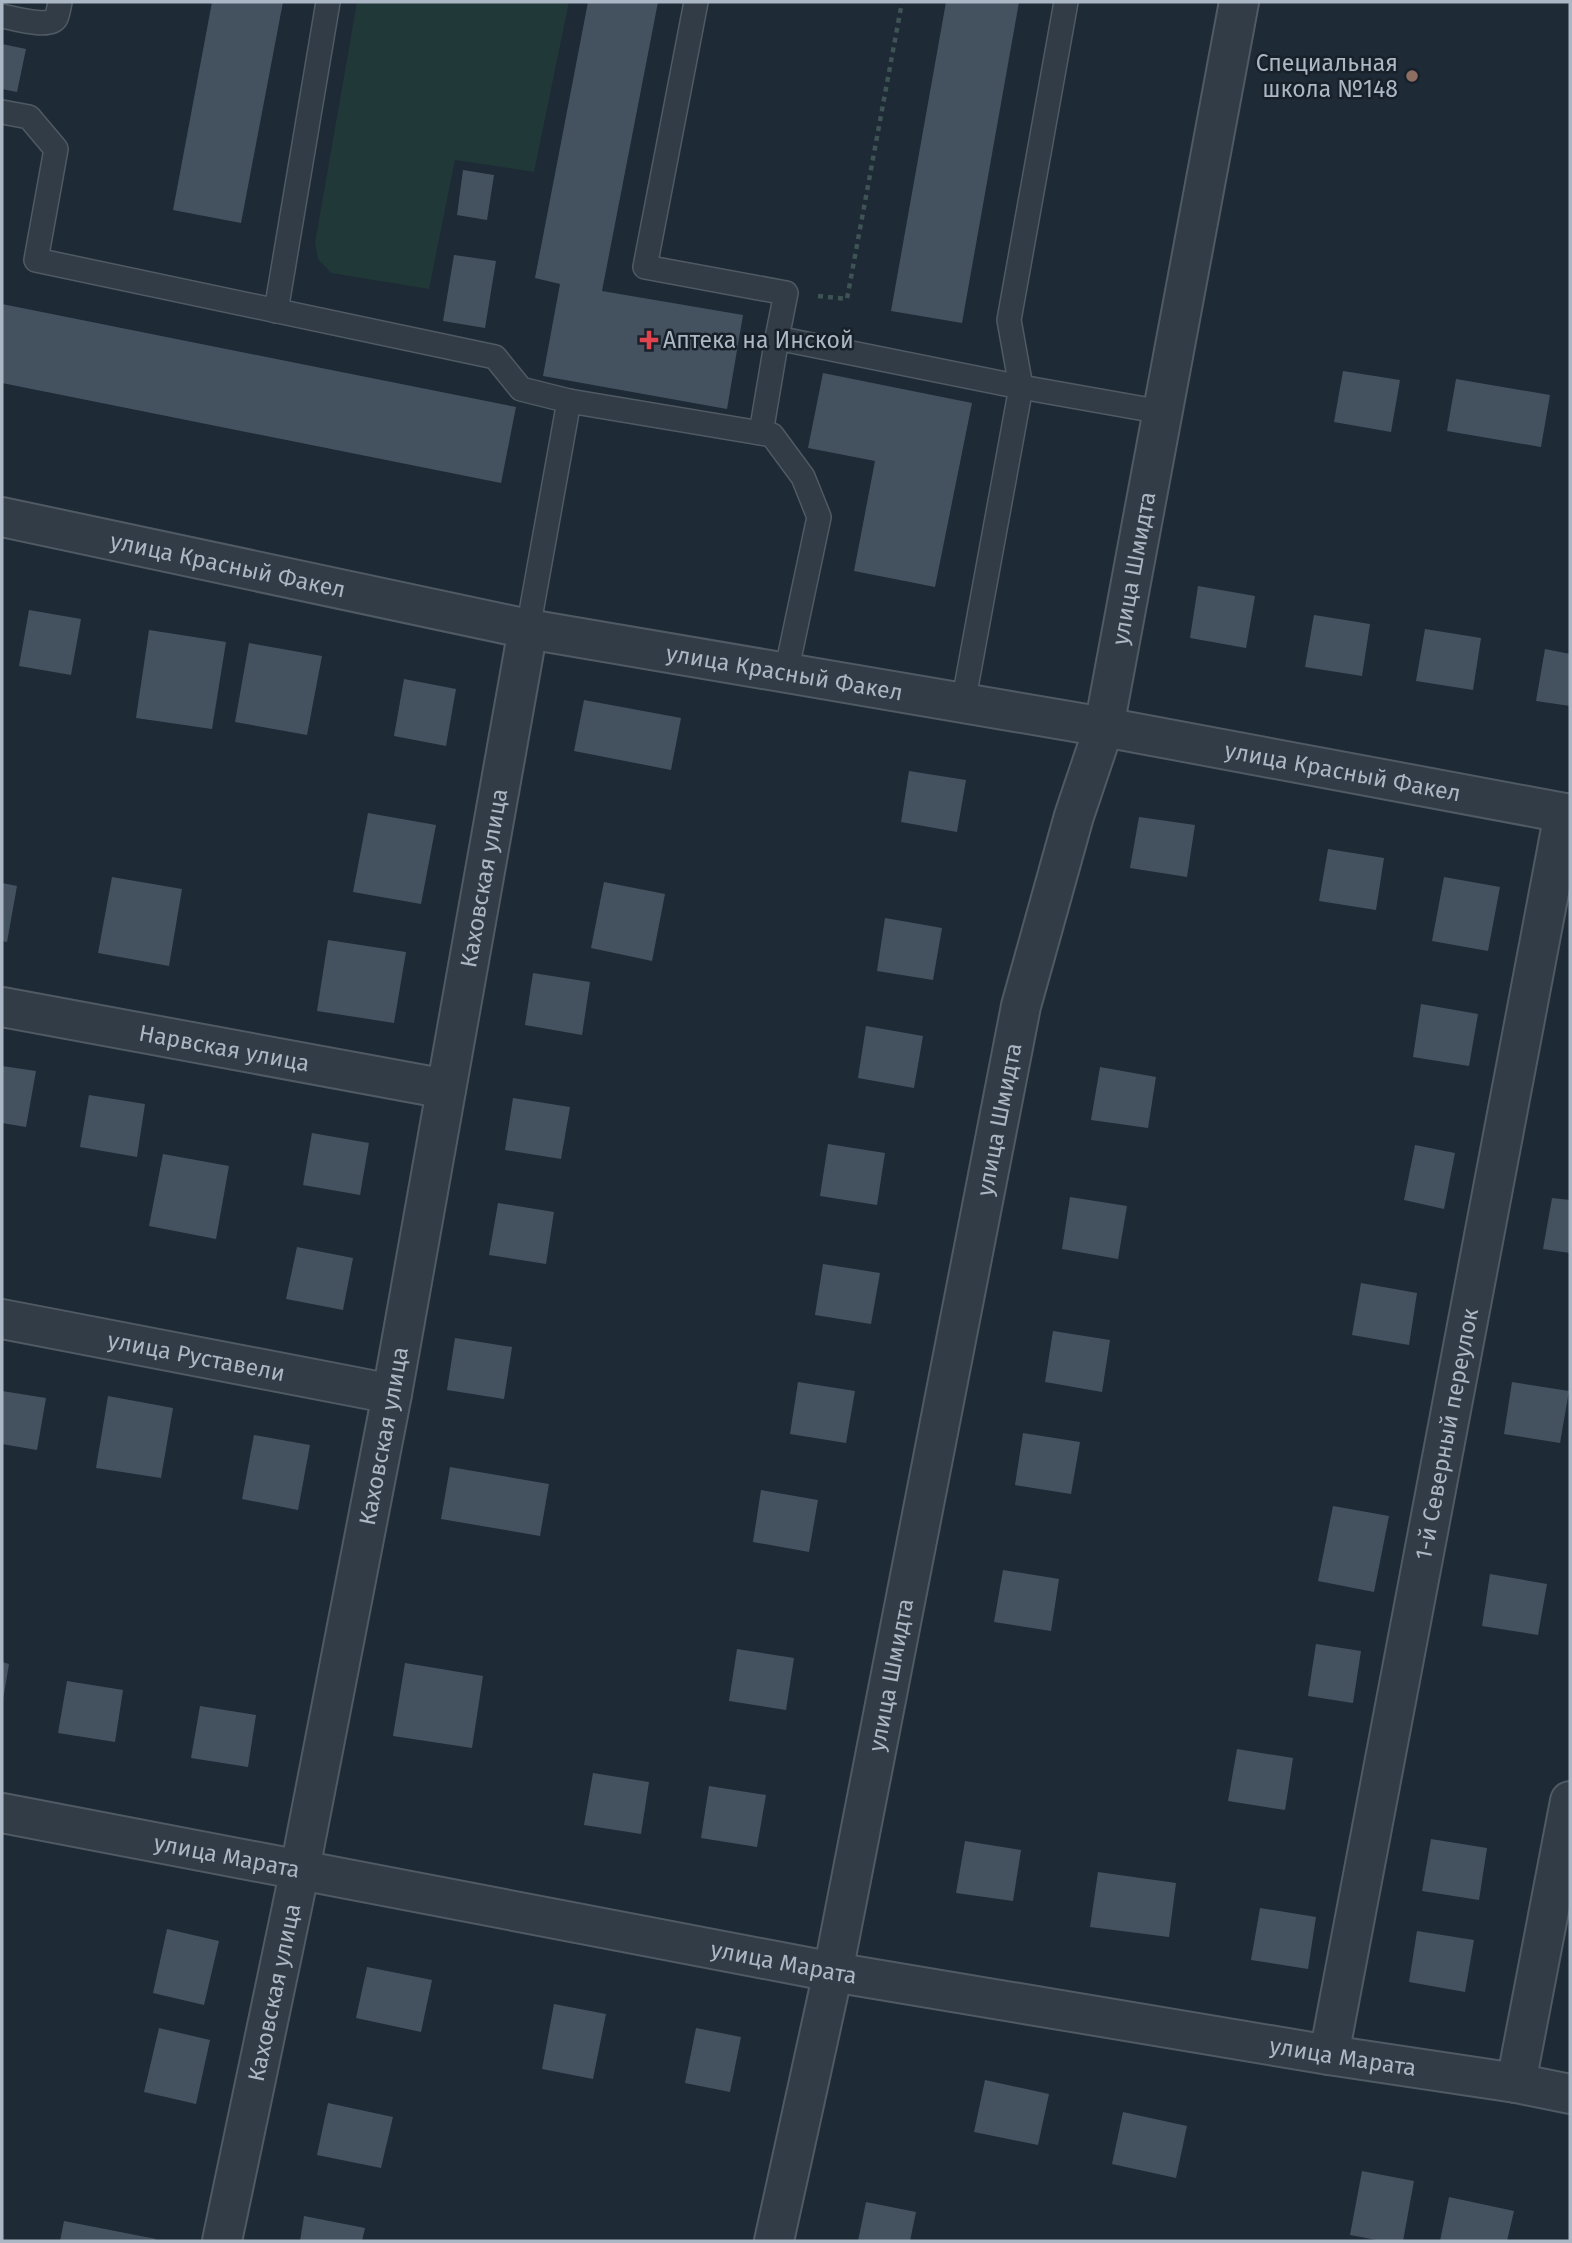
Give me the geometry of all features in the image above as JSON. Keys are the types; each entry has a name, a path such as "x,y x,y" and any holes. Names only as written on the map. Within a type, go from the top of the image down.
{"street":[{"name":"улица Шмидта","path":"774,2241 833,1972 1021,1006 1074,816 1104,727 1239,2"},
{"name":"улица Красный Факел","path":"2,517 528,629 1104,727 1567,814"},
{"name":"Каховская улица","path":"222,2241 300,1869 392,1394 528,629"},
{"name":"1-й Северный переулок","path":"1329,2055 1567,814"},
{"name":"Нарвская улица","path":"2,1007 446,1089"},
{"name":"улица Руставели","path":"2,1319 392,1394"},
{"path":"1517,2083 1570,1801"},
{"name":"улица Марата","path":"2,1813 833,1972 1329,2055 1517,2083 1570,2094"}],"lane":[{"path":"2,16 45,24 57,18 60,2"},
{"path":"276,311 328,2"},
{"path":"696,2 645,267 786,293 761,433"},
{"path":"963,704 1021,387 1009,320 1066,2"},
{"path":"2,112 29,117 56,149 36,260 495,357 521,389 569,401 772,435 803,477 819,517 786,673"},
{"path":"777,338 1162,412"},
{"path":"528,629 569,401"}],"path":[{"path":"786,293 846,299 902,2"}],"green space":[{"path":"357,2 569,2 534,172 455,160 429,289 331,273 318,259 315,243"}],"building":[{"path":"212,2 283,2 241,223 173,210"},
{"path":"588,2 658,2 602,291 743,315 727,409 543,376 560,284 535,278"},
{"path":"946,2 1019,2 962,323 891,311"},
{"path":"2,44 26,49 17,92 2,89"},
{"path":"463,170 494,175 487,220 457,215"},
{"path":"454,255 496,261 485,328 443,321"},
{"path":"2,304 516,407 501,483 2,383"},
{"path":"1343,371 1400,380 1391,432 1334,422"},
{"path":"823,373 972,403 935,587 854,571 875,461 808,448"},
{"path":"1456,379 1550,395 1541,447 1447,431"},
{"path":"1198,586 1255,596 1246,648 1190,638"},
{"path":"29,610 81,619 71,675 19,666"},
{"path":"1314,615 1370,624 1362,676 1305,667"},
{"path":"1425,629 1481,638 1473,690 1416,681"},
{"path":"149,630 226,642 212,729 136,718"},
{"path":"249,643 322,656 307,735 235,722"},
{"path":"1545,649 1570,654 1570,706 1536,701"},
{"path":"404,679 456,689 446,746 394,736"},
{"path":"584,700 681,718 671,770 574,751"},
{"path":"909,771 966,780 957,832 901,822"},
{"path":"368,813 436,825 421,904 353,892"},
{"path":"1139,817 1195,825 1187,877 1130,868"},
{"path":"1328,849 1384,858 1376,910 1319,901"},
{"path":"112,877 182,889 169,966 98,953"},
{"path":"1444,877 1500,887 1488,951 1432,941"},
{"path":"604,882 665,894 652,961 591,948"},
{"path":"2,883 17,886 7,942 2,941"},
{"path":"885,918 942,928 933,980 877,971"},
{"path":"328,940 406,952 394,1023 317,1011"},
{"path":"533,973 590,982 582,1035 525,1025"},
{"path":"1421,1004 1478,1014 1469,1066 1413,1057"},
{"path":"866,1026 923,1036 914,1088 858,1078"},
{"path":"2,1066 36,1071 26,1127 2,1123"},
{"path":"1100,1067 1156,1077 1148,1128 1091,1120"},
{"path":"89,1095 145,1104 137,1157 80,1147"},
{"path":"513,1098 570,1107 561,1159 505,1150"},
{"path":"312,1133 369,1143 360,1195 303,1185"},
{"path":"828,1144 885,1153 877,1205 820,1196"},
{"path":"1415,1145 1455,1153 1444,1209 1404,1200"},
{"path":"163,1154 229,1166 216,1239 149,1226"},
{"path":"1070,1197 1127,1206 1118,1259 1062,1249"},
{"path":"1552,1198 1570,1200 1570,1253 1543,1249"},
{"path":"498,1203 554,1212 546,1264 489,1255"},
{"path":"297,1247 353,1258 343,1310 286,1299"},
{"path":"823,1264 880,1273 871,1324 815,1315"},
{"path":"1361,1283 1417,1293 1409,1345 1352,1335"},
{"path":"1053,1331 1110,1340 1102,1392 1045,1382"},
{"path":"455,1338 512,1347 504,1399 447,1390"},
{"path":"798,1382 855,1391 846,1443 790,1434"},
{"path":"1512,1382 1569,1391 1560,1443 1504,1434"},
{"path":"2,1391 46,1398 37,1450 2,1444"},
{"path":"108,1396 173,1408 161,1478 96,1468"},
{"path":"1023,1433 1080,1442 1071,1494 1015,1485"},
{"path":"254,1435 310,1445 298,1510 242,1499"},
{"path":"450,1467 549,1484 540,1536 441,1519"},
{"path":"761,1490 818,1500 809,1552 753,1542"},
{"path":"1333,1506 1389,1516 1374,1592 1318,1581"},
{"path":"1003,1570 1059,1579 1051,1631 994,1622"},
{"path":"1490,1574 1547,1584 1538,1635 1482,1626"},
{"path":"1316,1644 1361,1651 1353,1703 1308,1696"},
{"path":"737,1649 794,1658 786,1710 729,1701"},
{"path":"2,1662 9,1664 3,1700 2,1699"},
{"path":"405,1663 483,1676 472,1748 393,1736"},
{"path":"67,1681 123,1690 115,1742 58,1733"},
{"path":"200,1706 256,1715 248,1767 191,1758"},
{"path":"1237,1749 1293,1758 1285,1810 1228,1801"},
{"path":"593,1773 649,1782 641,1834 584,1825"},
{"path":"709,1786 766,1795 757,1847 701,1838"},
{"path":"1431,1839 1487,1848 1479,1900 1422,1891"},
{"path":"965,1841 1021,1850 1013,1901 956,1893"},
{"path":"1098,1872 1176,1883 1169,1937 1090,1927"},
{"path":"1260,1908 1316,1917 1308,1969 1251,1960"},
{"path":"167,1929 219,1941 204,2005 153,1993"},
{"path":"1417,1931 1474,1940 1465,1992 1409,1982"},
{"path":"367,1967 432,1980 421,2032 356,2018"},
{"path":"554,2004 606,2014 593,2079 542,2069"},
{"path":"159,2028 210,2040 196,2104 144,2092"},
{"path":"696,2028 741,2037 730,2092 685,2083"},
{"path":"985,2080 1049,2094 1038,2145 974,2132"},
{"path":"328,2103 393,2117 381,2168 317,2155"},
{"path":"1123,2112 1187,2126 1176,2178 1112,2164"},
{"path":"1362,2171 1414,2181 1403,2241 1382,2241 1350,2235"},
{"path":"1449,2197 1514,2211 1507,2241 1440,2241"},
{"path":"866,2202 916,2212 910,2241 858,2241"},
{"path":"304,2216 365,2228 362,2241 300,2241"},
{"path":"64,2221 156,2239 60,2241"}],"place":[{"name":"Специальная школа №148","path":"1412,76"},
{"name":"Аптека на Инской","path":"649,340"}]}
